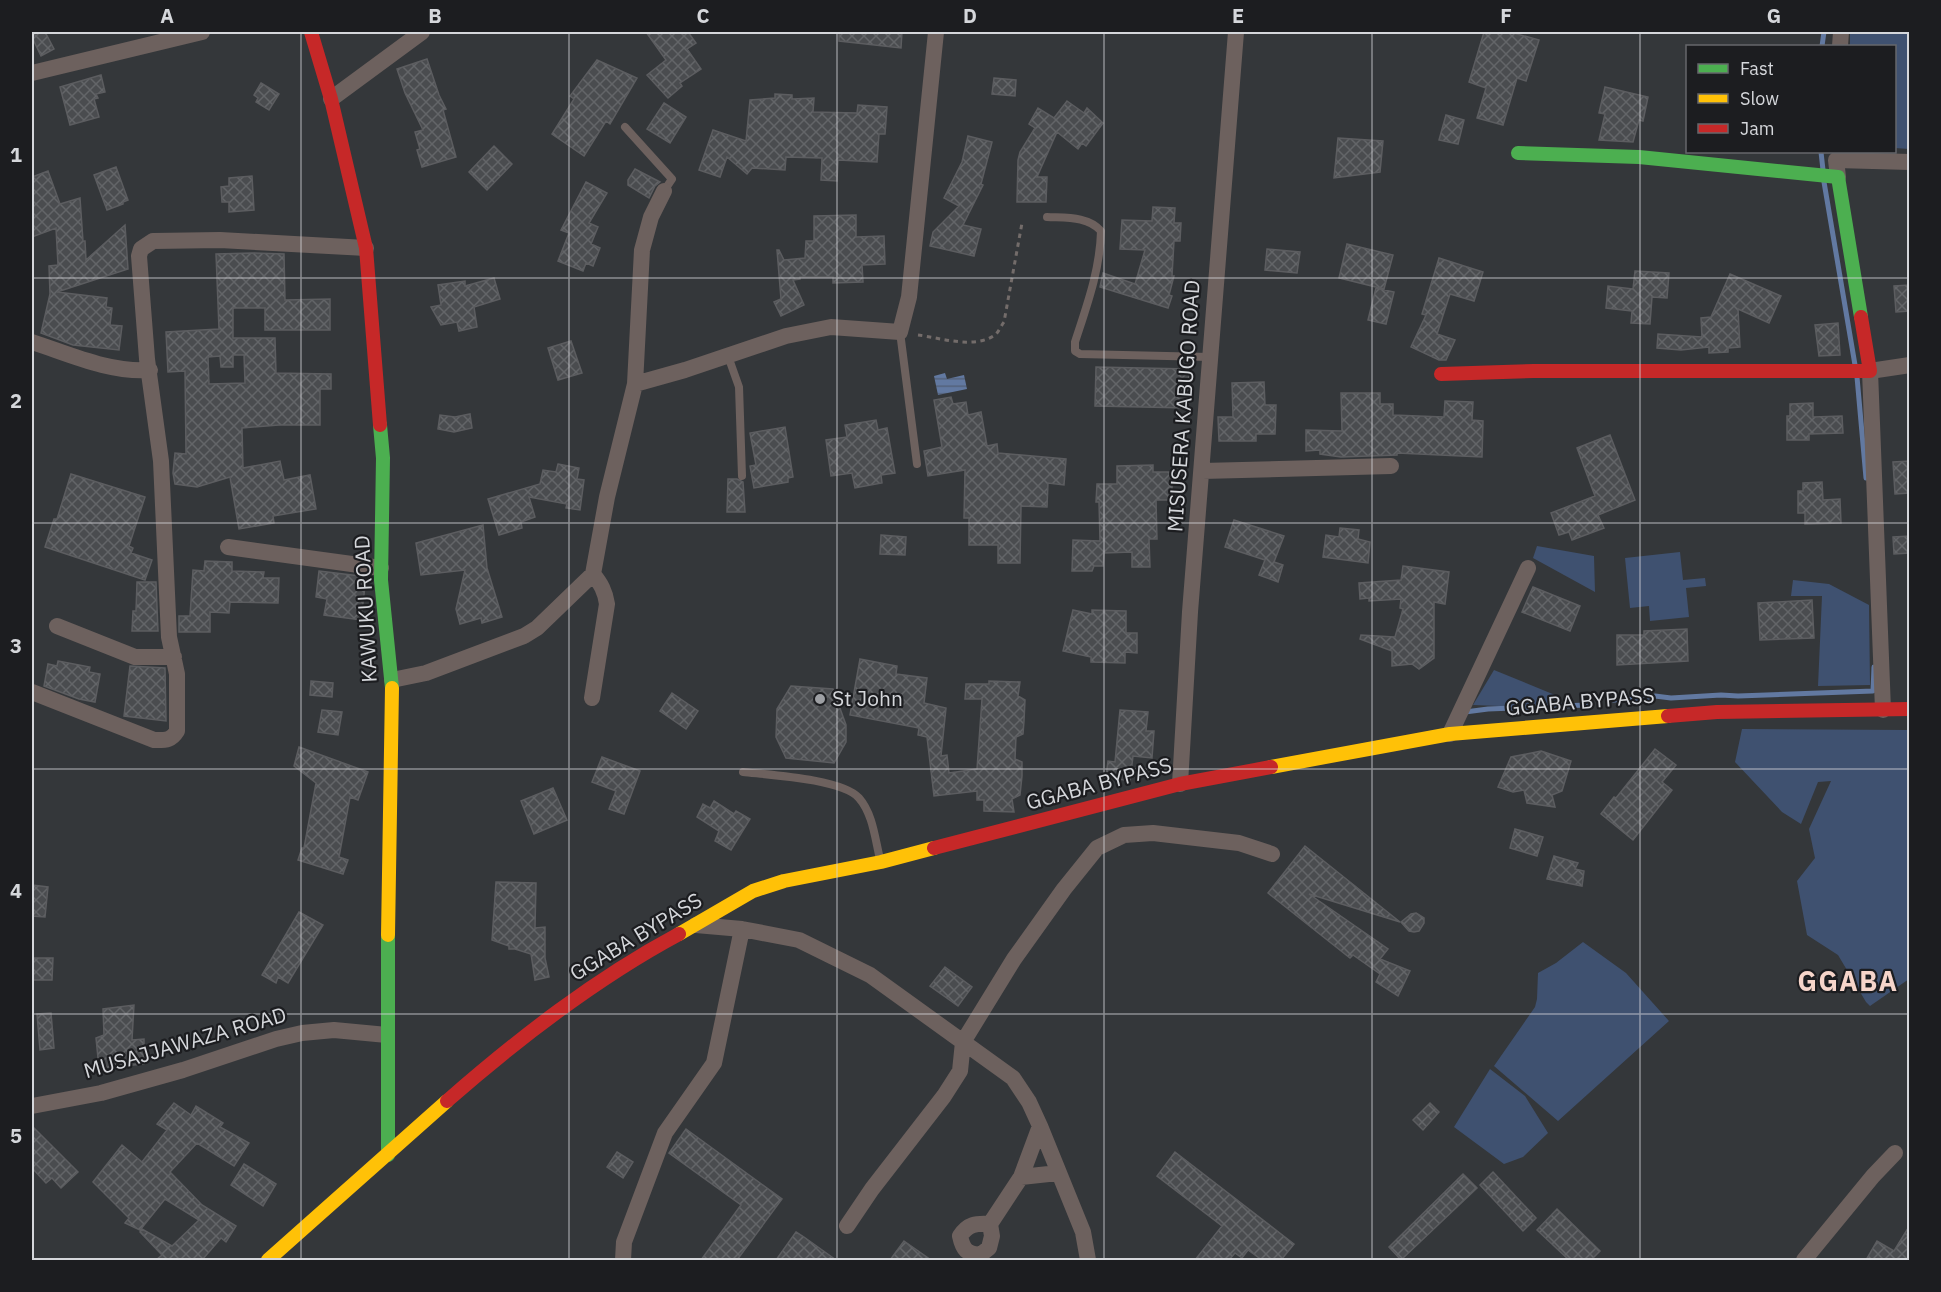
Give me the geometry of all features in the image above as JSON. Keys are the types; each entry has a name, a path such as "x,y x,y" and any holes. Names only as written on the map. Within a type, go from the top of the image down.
{"street":[{"path":"32,73 202,32"},
{"name":"KAWUKU ROAD","path":"311,32 331,99 366,248 382,458 381,568 392,680 388,868 388,1155"},
{"path":"331,99 422,32"},
{"path":"636,384 786,336 831,327 900,332 909,297 936,32"},
{"name":"MISUSERA KABUGO ROAD","path":"1180,784 1190,612 1236,32"},
{"path":"1518,153 1578,154 1682,161 1838,177"},
{"path":"1883,710 1870,370 1836,156 1910,162"},
{"path":"392,680 426,673 524,636 537,628 593,574 612,475 636,384 642,250 651,217 664,191"},
{"path":"32,692 154,740 167,740 177,731 174,657 169,637 161,461 139,256 141,249 153,242 220,240 366,248"},
{"path":"32,342 126,370 150,370"},
{"path":"1441,374 1534,371 1870,370 1910,365"},
{"path":"1202,471 1391,466"},
{"path":"228,547 381,568"},
{"path":"1450,734 1528,568"},
{"path":"592,698 607,604 602,585 593,574"},
{"path":"57,626 135,657 174,657"},
{"name":"GGABA BYPASS","path":"268,1260 484,1068 538,1025 636,957 753,891 784,881 881,862 1180,784 1450,734 1717,712 1910,709"},
{"path":"847,1226 872,1189 944,1096 960,1071 963,1042 1020,951 1064,889 1097,848 1124,835 1153,834 1239,843 1272,854"},
{"path":"696,925 742,929 799,940 870,975 1013,1078 1029,1102 1040,1126 1083,1232 1088,1260"},
{"path":"623,1260 624,1242 665,1133 714,1062 742,929"},
{"name":"MUSAJJAWAZA ROAD","path":"32,1106 101,1093 302,1033 334,1030 387,1035"},
{"path":"990,1224 1021,1177 1040,1126"},
{"path":"1804,1260 1877,1170 1895,1153"},
{"path":"1021,1177 1058,1173"}],"lane":[{"path":"625,127 672,179 664,191"},
{"path":"1047,217 1086,220 1095,224 1101,231 1101,247 1093,286 1075,342 1075,351 1080,354 1210,357"},
{"path":"900,332 917,464"},
{"path":"728,356 739,387 742,476"},
{"path":"743,771 837,785 859,797 870,815 881,862"}],"path":[{"path":"900,332 962,342 981,342 997,333 1004,322 1022,222"}],"shaded area":[{"path":"1850,32 1909,32 1909,149 1896,148 1896,45 1850,45"},
{"path":"945,373 947,379 964,375 967,389 938,395 934,376"},
{"path":"1537,546 1594,556 1595,592 1533,558"},
{"path":"1680,552 1683,580 1705,578 1706,586 1686,588 1689,617 1650,621 1649,606 1630,608 1625,558"},
{"path":"1793,580 1829,584 1869,605 1870,685 1818,686 1822,596 1791,596"},
{"path":"1494,670 1555,695 1555,708 1473,705"},
{"path":"1742,729 1909,730 1909,979 1870,1006 1838,955 1807,935 1797,881 1815,858 1809,829 1831,781 1818,782 1801,824 1782,812 1735,762"},
{"path":"1583,942 1626,973 1669,1021 1558,1121 1494,1066 1535,1007 1538,973 1556,963"},
{"path":"1490,1069 1525,1096 1548,1133 1523,1157 1504,1164 1454,1127"}],"building":[{"path":"32,32 45,32 54,49 41,56"},
{"path":"646,32 688,32 696,43 687,49 701,69 680,83 682,86 668,98 647,75 666,60"},
{"path":"839,32 902,32 901,48 839,41"},
{"path":"1484,32 1510,32 1539,40 1526,81 1517,78 1503,125 1477,118 1486,88 1469,82"},
{"path":"427,59 446,109 443,110 456,157 422,167 415,132 423,130 405,93 397,69"},
{"path":"597,60 637,78 610,124 606,121 584,156 552,134 574,99 570,96"},
{"path":"101,75 105,92 96,94 98,98 94,99 99,117 70,125 60,87"},
{"path":"994,78 1016,80 1015,96 992,94"},
{"path":"261,83 279,94 269,110 256,102 258,98 254,95"},
{"path":"1605,87 1648,97 1643,121 1639,120 1633,142 1599,140 1605,114 1599,113"},
{"path":"775,94 792,95 792,99 814,98 813,112 857,113 858,105 887,107 885,134 879,134 877,162 838,160 837,181 821,180 822,158 786,157 785,170 752,168 747,174 727,157 720,177 699,170 713,130 746,141 750,100 775,98"},
{"path":"1067,101 1084,113 1087,108 1103,123 1086,146 1082,143 1078,149 1057,132 1037,177 1047,177 1046,202 1017,202 1018,160 1020,152 1035,128 1029,124 1038,108 1054,118"},
{"path":"664,103 686,117 670,143 647,129"},
{"path":"1446,115 1464,120 1458,144 1439,140"},
{"path":"968,136 992,142 981,184 983,185 963,225 981,229 974,256 930,246 933,232 959,206 944,198 962,162"},
{"path":"1338,138 1383,141 1380,172 1334,178"},
{"path":"494,146 512,164 487,190 469,172"},
{"path":"116,167 128,200 107,210 94,175"},
{"path":"635,169 660,182 655,186 649,198 628,185 628,180"},
{"path":"48,171 60,204 80,198 86,260 125,225 128,269 57,292 107,298 106,307 112,308 110,325 122,326 119,350 73,345 41,333 50,294 49,266 58,265 56,228 32,237 32,177"},
{"path":"252,176 254,210 229,212 229,202 222,202 221,187 229,186 229,178"},
{"path":"586,182 607,193 589,223 598,227 591,244 600,248 593,266 586,263 583,271 558,261 569,233 561,230"},
{"path":"1153,207 1175,208 1174,223 1181,223 1180,241 1174,241 1172,276 1174,276 1168,308 1100,287 1103,273 1135,284 1145,250 1120,249 1122,220 1152,221"},
{"path":"856,215 856,237 884,236 885,264 862,265 863,282 833,283 833,277 800,277 800,279 793,280 804,305 781,316 774,302 781,299 777,250 784,260 805,258 806,241 814,241 814,216"},
{"path":"1347,244 1393,255 1384,289 1339,278"},
{"path":"1267,249 1300,252 1297,273 1265,270"},
{"path":"216,254 284,254 285,300 330,299 330,330 265,330 265,308 233,308 233,338 275,338 276,373 331,374 331,389 320,389 320,425 242,428 243,468 280,461 284,480 310,475 316,509 273,516 274,523 239,529 230,477 197,487 175,484 173,473 175,453 186,454 185,371 168,372 166,332 219,329","holes":["233,355 244,355 245,383 209,384 208,357 220,356 221,367 233,367"]},
{"path":"1439,258 1483,272 1474,301 1450,294 1437,334 1455,340 1446,360 1439,360 1411,347 1426,315 1422,314"},
{"path":"1635,271 1669,273 1667,298 1652,297 1650,324 1631,323 1632,311 1606,308 1608,286 1633,289"},
{"path":"1730,274 1781,296 1769,323 1738,309 1740,347 1728,348 1728,352 1709,353 1709,347 1681,350 1657,348 1658,334 1702,337 1701,318 1711,317"},
{"path":"494,278 500,299 474,307 477,327 459,331 457,322 441,325 431,307 441,305 438,285 465,281 465,286"},
{"path":"1910,285 1910,311 1896,312 1894,286"},
{"path":"1376,288 1394,292 1386,324 1368,320"},
{"path":"1838,323 1840,355 1819,356 1815,325"},
{"path":"571,341 582,373 558,380 548,348"},
{"path":"1096,367 1189,369 1188,408 1095,406"},
{"path":"1264,382 1265,405 1276,405 1275,434 1256,434 1256,441 1219,441 1218,417 1233,417 1232,383"},
{"path":"1341,393 1380,393 1380,404 1393,404 1393,415 1444,417 1445,401 1473,402 1472,420 1483,421 1482,457 1397,453 1397,455 1341,457 1320,454 1320,450 1306,451 1306,430 1342,431"},
{"path":"951,397 953,404 966,402 968,415 981,412 987,446 997,444 998,453 1066,459 1064,485 1048,483 1047,507 1021,506 1020,563 998,563 998,545 969,545 969,518 964,518 965,470 928,476 924,451 942,447 934,400"},
{"path":"1813,403 1813,417 1842,416 1843,433 1809,434 1809,440 1787,440 1787,416 1790,416 1790,404"},
{"path":"470,414 472,428 454,432 438,429 440,415 455,417"},
{"path":"876,420 878,430 887,428 895,473 881,475 882,483 855,488 852,473 831,476 826,440 847,437 845,425"},
{"path":"785,427 793,477 788,478 788,482 754,488 750,466 756,465 750,433"},
{"path":"1610,435 1635,500 1598,515 1604,528 1572,540 1569,532 1559,535 1551,513 1595,496 1577,448"},
{"path":"1910,461 1910,493 1895,494 1893,462"},
{"path":"558,464 579,468 577,479 584,480 580,510 566,508 567,504 529,497 535,517 521,522 522,528 499,535 488,499 540,484 543,470 556,472"},
{"path":"1153,465 1153,472 1172,472 1172,500 1156,500 1157,539 1149,539 1150,567 1132,567 1132,552 1104,553 1103,566 1094,566 1092,571 1072,571 1073,540 1100,541 1099,502 1096,502 1097,484 1117,484 1117,466"},
{"path":"71,474 145,497 129,546 133,548 131,553 152,560 145,580 45,547 54,519 57,519"},
{"path":"728,479 743,482 745,512 727,512"},
{"path":"1822,482 1823,500 1840,499 1841,523 1805,524 1805,513 1798,513 1798,491 1803,491 1803,483"},
{"path":"1234,520 1284,536 1274,562 1283,565 1278,582 1259,575 1265,560 1225,547"},
{"path":"483,525 487,568 502,617 482,623 481,618 460,624 456,609 465,570 421,575 416,543"},
{"path":"1340,528 1359,530 1358,539 1370,542 1368,563 1323,557 1326,535 1339,537"},
{"path":"881,535 906,537 905,555 880,554"},
{"path":"1910,536 1910,553 1894,554 1893,537"},
{"path":"205,561 232,562 232,571 264,572 263,578 279,578 278,603 230,602 229,613 210,612 210,632 179,632 179,616 190,616 193,570 204,571"},
{"path":"1403,566 1449,572 1445,604 1434,602 1434,658 1419,669 1412,664 1392,666 1392,651 1360,639 1361,635 1395,637 1403,609 1400,608 1401,599 1369,601 1369,598 1360,599 1359,583 1401,580"},
{"path":"319,571 360,576 365,586 361,620 324,615 327,599 316,597"},
{"path":"137,582 156,582 158,631 132,631 133,611 136,611"},
{"path":"1533,587 1580,606 1570,631 1522,612"},
{"path":"1812,600 1814,638 1760,640 1758,603"},
{"path":"1073,610 1092,614 1092,610 1126,611 1126,633 1137,633 1137,653 1125,652 1125,663 1091,662 1091,657 1063,651"},
{"path":"1687,629 1688,661 1617,665 1617,635 1644,635 1644,631"},
{"path":"860,659 897,666 896,674 927,678 924,703 946,708 941,756 947,755 949,773 977,769 982,699 965,699 966,684 989,684 989,681 1020,682 1018,696 1025,700 1024,721 1023,734 1016,737 1015,759 1022,762 1022,776 1020,795 1012,799 1014,812 984,811 984,800 977,800 977,791 934,796 927,737 918,735 919,728 850,715"},
{"path":"58,661 90,667 89,672 100,674 95,702 79,699 44,686 48,664 57,666"},
{"path":"130,666 165,668 166,721 124,716"},
{"path":"311,681 333,683 332,697 310,695"},
{"path":"791,686 833,689 846,725 846,742 834,763 786,758 776,737 777,709"},
{"path":"672,693 698,711 686,729 660,711"},
{"path":"322,710 342,712 338,735 318,732"},
{"path":"1120,710 1148,712 1146,731 1154,731 1152,758 1133,756 1130,781 1106,777 1108,761 1115,762"},
{"path":"299,747 368,772 358,800 350,797 339,857 348,860 343,874 298,860 304,848 316,783 294,766"},
{"path":"1655,749 1676,765 1662,782 1672,790 1633,840 1601,814"},
{"path":"1541,751 1571,761 1562,791 1552,795 1555,807 1527,803 1524,790 1513,792 1498,787 1511,757"},
{"path":"602,757 640,771 624,814 609,809 616,791 592,782"},
{"path":"553,788 567,820 534,834 521,801"},
{"path":"714,801 734,814 736,811 750,819 731,850 715,841 719,831 697,817 703,804 710,808"},
{"path":"1515,829 1543,837 1537,856 1510,848"},
{"path":"1305,846 1400,922 1309,894 1388,949 1380,959 1410,971 1398,996 1376,982 1380,974 1353,955 1350,958 1268,893"},
{"path":"1554,856 1578,863 1575,869 1584,871 1582,886 1547,879"},
{"path":"496,882 536,883 535,928 545,927 545,958 549,977 535,980 531,954 509,949 509,946 492,940"},
{"path":"32,885 48,887 45,917 32,916"},
{"path":"299,912 323,925 288,983 278,977 276,983 262,975"},
{"path":"1416,913 1424,918 1424,923 1419,931 1409,931 1401,922"},
{"path":"32,958 53,958 52,980 32,980"},
{"path":"945,967 972,987 958,1006 930,986"},
{"path":"134,1005 132,1040 144,1039 144,1064 99,1068 96,1038 104,1035 103,1009"},
{"path":"51,1013 54,1048 40,1050 37,1014"},
{"path":"174,1103 191,1115 196,1106 223,1123 220,1127 249,1143 234,1166 197,1143 170,1172 202,1205 236,1226 226,1242 221,1238 202,1260 156,1260 162,1255 140,1232 142,1229 172,1246 199,1220 165,1199 140,1230 125,1223 129,1218 93,1182 122,1145 142,1162 167,1130 157,1124"},
{"path":"1430,1103 1439,1112 1423,1130 1413,1120"},
{"path":"32,1126 78,1172 61,1188 52,1178 46,1183 32,1168"},
{"path":"686,1129 782,1199 737,1260 701,1260 741,1205 669,1153"},
{"path":"617,1152 633,1162 623,1178 607,1167"},
{"path":"1175,1152 1294,1244 1281,1260 1262,1260 1248,1250 1242,1258 1235,1253 1229,1260 1195,1260 1222,1226 1157,1176"},
{"path":"244,1164 276,1184 263,1206 231,1185"},
{"path":"1493,1172 1536,1218 1523,1231 1480,1185"},
{"path":"1463,1174 1477,1188 1401,1260 1389,1247"},
{"path":"1557,1209 1600,1251 1591,1260 1569,1260 1537,1230"},
{"path":"1910,1225 1910,1260 1866,1260 1877,1241 1894,1251"},
{"path":"796,1232 804,1237 836,1260 776,1260"},
{"path":"904,1241 931,1260 890,1260"}],"waterway":[{"path":"1822,45 1824,32"},
{"path":"1821,153 1823,170"},
{"path":"1824,182 1855,365"},
{"path":"1857,377 1866,478"},
{"path":"1613,700 1647,699 1655,696 1671,698 1873,691 1874,667"},
{"path":"1465,712 1586,705"}],"traffic: fast":[{"path":"1518,153 1639,157 1838,177 1861,317"},
{"path":"380,425 383,458 381,580 392,688"},
{"path":"388,935 388,1155"}],"traffic: slow":[{"path":"388,935 392,688"},
{"path":"1271,767 1450,734 1668,716"},
{"path":"679,934 753,891 784,881 881,862 934,848"},
{"path":"268,1260 447,1101"}],"traffic: jam":[{"path":"311,32 331,99 366,248 380,425"},
{"path":"1441,374 1534,371 1870,371 1861,317"},
{"path":"1668,716 1717,712 1910,709"},
{"path":"934,848 1180,784 1271,767"},
{"path":"447,1101 558,1011 617,970 679,934"}],"place":[{"name":"St John","path":"820,699"}],"district":[{"name":"GGABA","path":"1848,982"}]}
